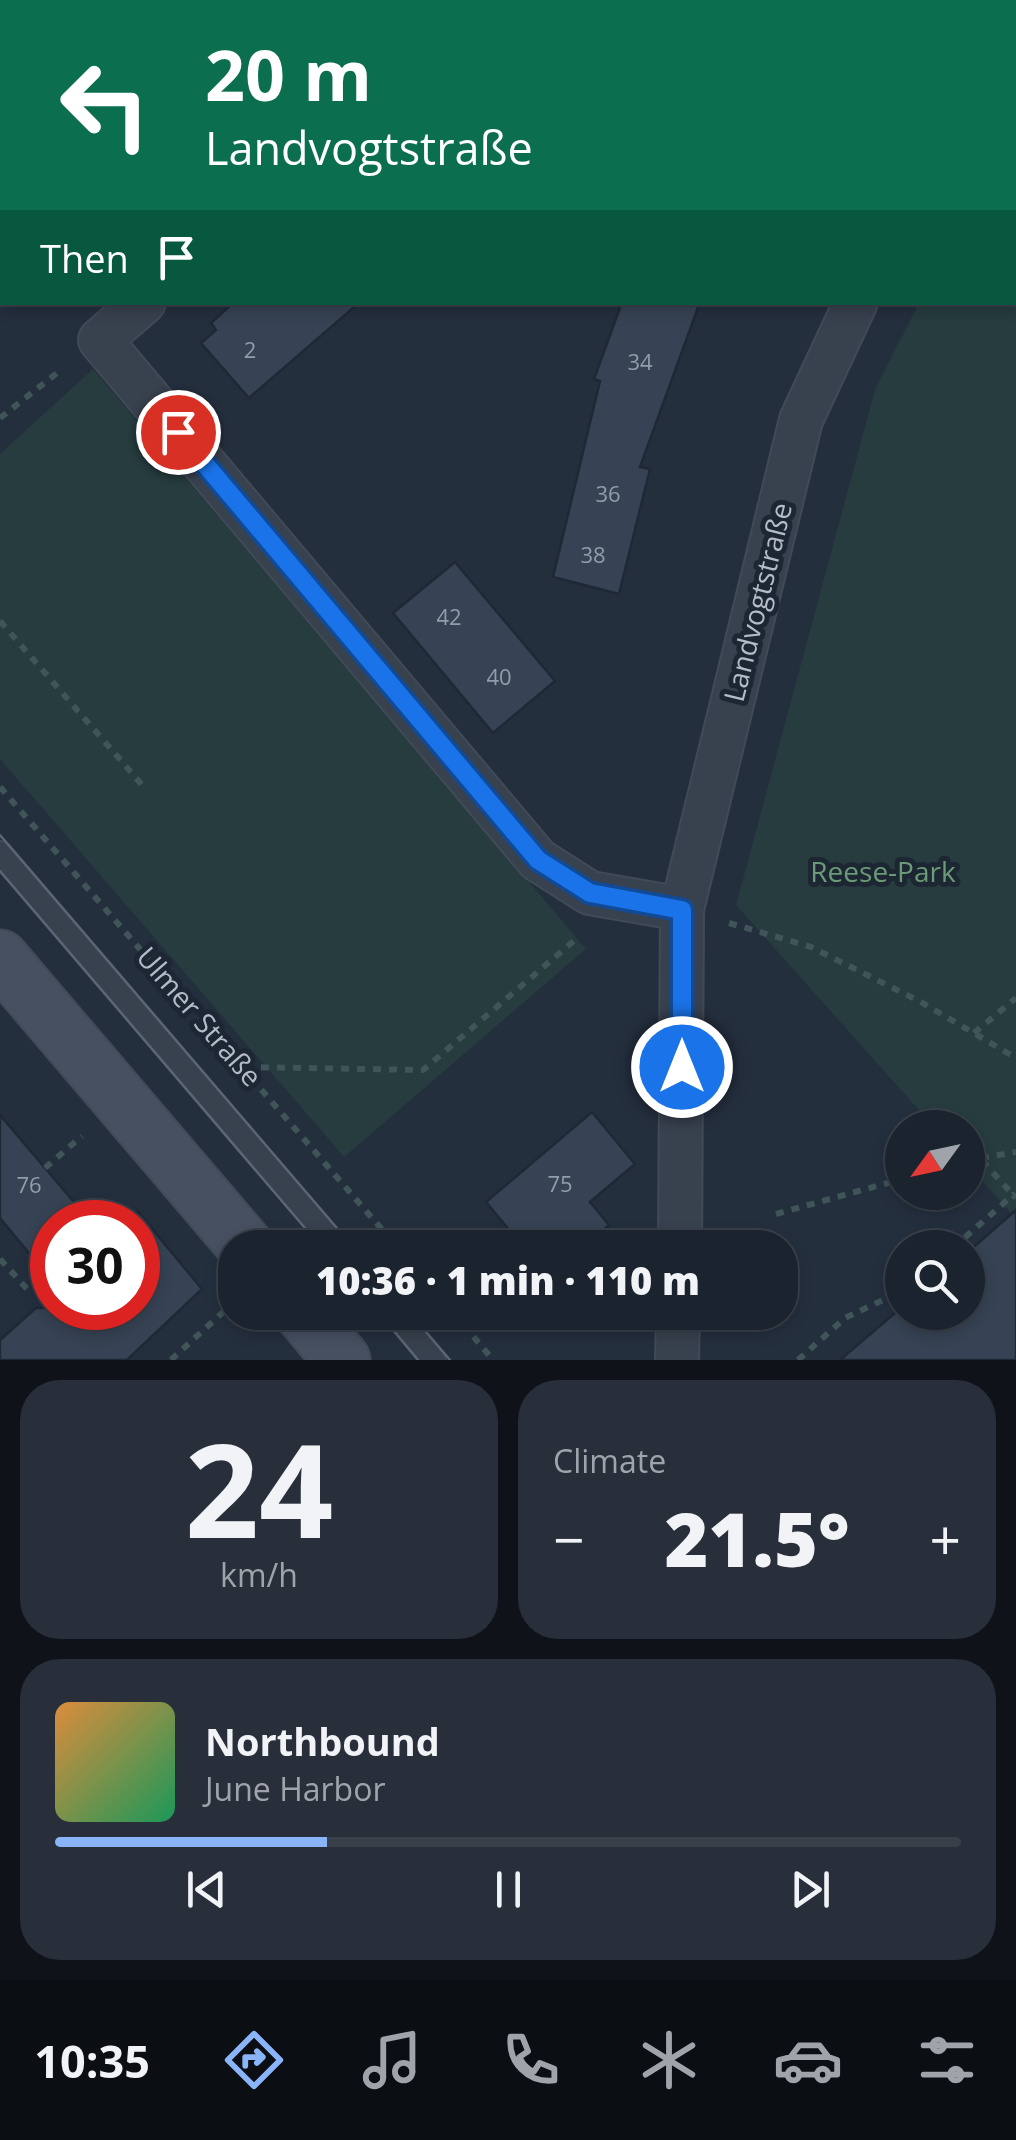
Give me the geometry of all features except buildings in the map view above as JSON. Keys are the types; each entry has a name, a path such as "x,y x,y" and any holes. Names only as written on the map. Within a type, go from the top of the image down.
{"street":[{"path":"141,305 100,340 538,860 590,893 682,910"},
{"name":"Landvogtstraße","path":"680,1230 682,910 801,420 855,305"},
{"path":"0,958 232,1230"},
{"path":"317,1330 342,1360"},
{"path":"677,1360 678,1330"}],"lane":[{"path":"0,853 323,1230"},
{"path":"409,1330 434,1360"}],"path":[{"path":"0,418 100,340"},
{"path":"0,621 143,786"},
{"name":"Ulmer Straße","path":"0,787 383,1230"},
{"path":"245,1067 423,1070 582,934 590,893"},
{"path":"682,910 811,947 1016,1058"},
{"path":"974,1033 1016,998"},
{"path":"45,1168 90,1129"},
{"path":"985,1157 1016,1152"},
{"path":"975,1230 1015,1197 985,1164"},
{"path":"776,1214 885,1185"},
{"path":"0,1259 28,1290"},
{"path":"798,1360 845,1318 885,1299"},
{"path":"172,1360 218,1317"},
{"path":"468,1330 493,1360"}],"green space":[{"name":"Reese-Park","path":"918,305 1016,305 1016,1219 985,1184 985,1110 919,1110 736,905 875,390"},
{"path":"93,369 586,949 344,1157 0,759 0,454"}],"tram line":[{"path":"0,835 339,1230"},
{"path":"0,871 307,1230"},
{"path":"393,1330 418,1360"},
{"path":"424,1330 450,1360"}],"route":[{"path":"178,432 538,860 590,893 682,910 682,1067"}]}
